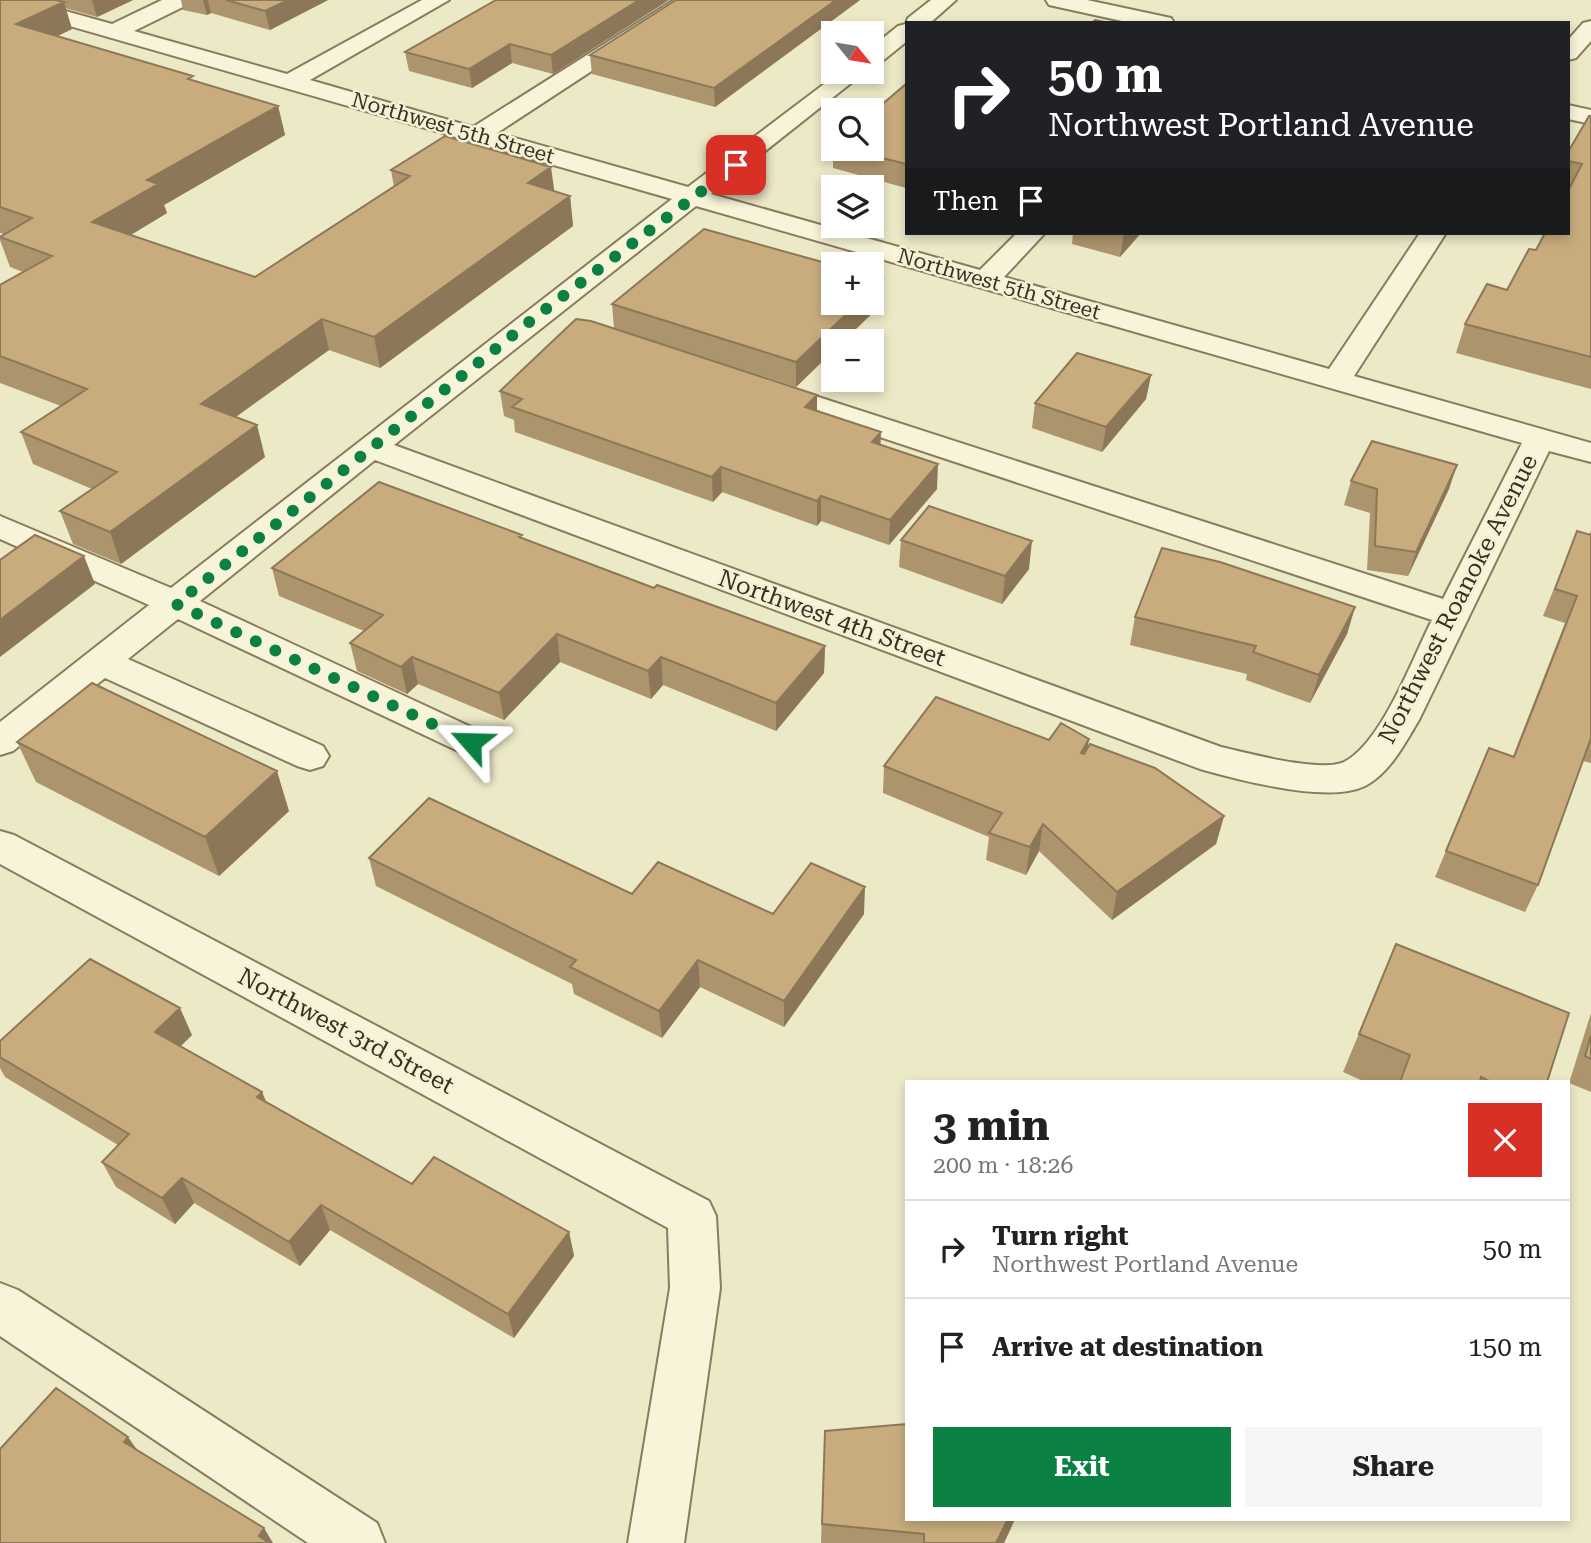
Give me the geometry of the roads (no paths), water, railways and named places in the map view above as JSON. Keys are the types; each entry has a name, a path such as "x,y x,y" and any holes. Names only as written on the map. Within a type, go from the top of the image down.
{"street":[{"name":"Northwest 5th Street","path":"2,0 1591,453"},
{"path":"114,32 179,0"},
{"path":"290,82 438,0"},
{"path":"477,135 689,0"},
{"path":"919,21 945,0"},
{"path":"1057,0 1156,21 1168,0"},
{"path":"1570,51 1591,28"},
{"path":"884,48 905,32"},
{"path":"0,742 538,315 839,84"},
{"path":"1570,112 1591,117"},
{"path":"986,280 1030,235"},
{"path":"1337,380 1432,235"},
{"path":"538,315 578,328"},
{"path":"737,380 1451,614"},
{"name":"Northwest Roanoke Avenue","path":"1295,778 1352,776 1380,752 1400,720 1540,438"},
{"name":"Northwest 4th Street","path":"372,448 1214,759 1295,778"},
{"path":"0,526 176,604 471,742"},
{"path":"102,662 310,756"},
{"name":"Northwest 3rd Street","path":"0,846 692,1216 695,1288 656,1543"},
{"path":"0,1307 356,1543"}]}
